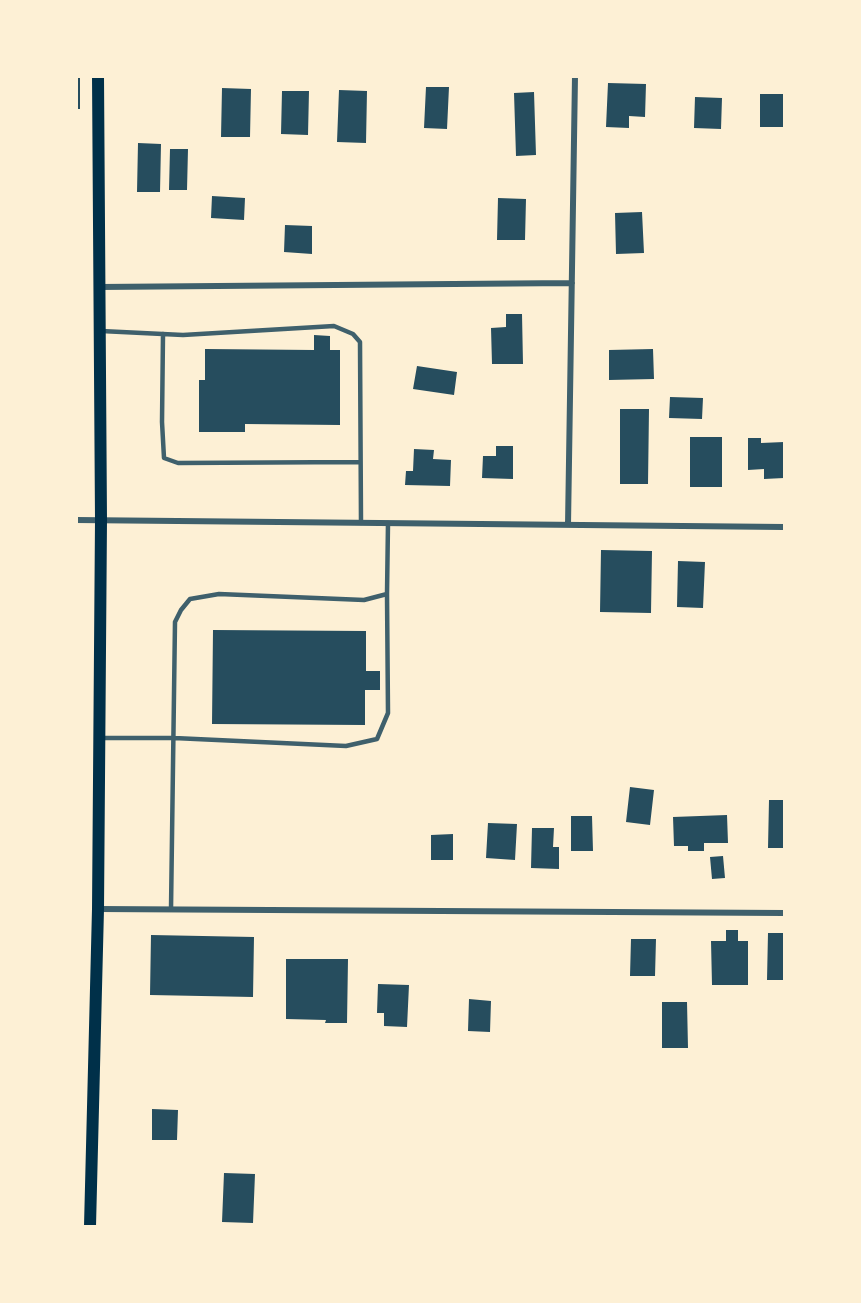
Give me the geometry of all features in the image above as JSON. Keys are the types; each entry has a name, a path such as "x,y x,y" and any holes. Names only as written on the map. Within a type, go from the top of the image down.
{"main road":[{"path":"90,1227 98,909 101,520 98,76"}],"street":[{"path":"568,525 575,76"},
{"path":"99,287 572,283"},
{"path":"76,519 784,527"},
{"path":"98,909 784,913"}],"lane":[{"path":"99,330 183,335 334,326 353,334 360,342 361,523"},
{"path":"163,334 164,458 178,464 360,462"},
{"path":"99,738 174,738 346,746 377,739 388,713 388,523"},
{"path":"171,909 175,622 181,610 190,599 219,594 364,600 387,594"}],"building":[{"path":"76,76 80,76 80,109 76,109"},
{"path":"608,83 646,84 645,117 629,116 629,128 606,127"},
{"path":"426,87 449,87 447,129 424,128"},
{"path":"222,88 251,89 250,137 221,137"},
{"path":"339,90 367,91 366,143 337,142"},
{"path":"282,91 309,91 308,135 281,134"},
{"path":"534,92 536,155 516,156 514,93"},
{"path":"760,94 784,94 784,127 760,127"},
{"path":"695,97 722,98 721,129 694,128"},
{"path":"138,143 161,144 160,192 137,192"},
{"path":"170,149 188,149 187,190 169,190"},
{"path":"212,196 245,198 244,220 211,218"},
{"path":"498,198 526,199 525,240 497,240"},
{"path":"642,212 644,253 616,254 615,213"},
{"path":"285,225 312,226 312,254 284,252"},
{"path":"506,314 522,314 523,364 492,364 491,328 506,327"},
{"path":"314,335 330,336 330,350 340,350 340,425 245,424 245,432 199,432 199,380 205,380 205,349 314,350"},
{"path":"653,349 654,379 609,380 609,350"},
{"path":"417,366 457,372 454,395 413,389"},
{"path":"670,397 703,398 702,419 669,418"},
{"path":"620,409 649,409 648,484 620,484"},
{"path":"690,437 722,437 722,487 690,487"},
{"path":"748,438 761,438 761,443 784,442 784,478 764,479 764,469 748,470"},
{"path":"496,446 513,446 513,479 482,478 483,456 496,456"},
{"path":"414,449 434,450 433,459 451,460 450,486 405,485 406,471 413,471"},
{"path":"601,550 652,551 651,613 600,612"},
{"path":"678,561 705,562 703,608 677,607"},
{"path":"213,630 366,631 366,671 380,671 380,690 365,690 365,725 212,724"},
{"path":"630,787 654,790 650,825 626,822"},
{"path":"769,800 784,800 784,848 768,848"},
{"path":"727,815 728,843 704,843 704,851 688,851 688,846 674,846 673,817"},
{"path":"571,816 592,816 593,851 571,851"},
{"path":"488,823 517,824 515,860 486,858"},
{"path":"532,828 554,828 553,847 559,847 559,869 531,868"},
{"path":"453,834 453,860 431,860 431,835"},
{"path":"723,856 725,878 712,879 710,857"},
{"path":"726,930 738,930 738,941 748,941 748,985 712,985 711,941 726,941"},
{"path":"768,933 784,933 784,980 767,980"},
{"path":"151,935 254,937 253,997 150,995"},
{"path":"631,939 656,939 655,976 630,976"},
{"path":"286,959 348,959 347,1023 286,1019"},
{"path":"378,984 409,985 407,1027 384,1026 384,1013 377,1013"},
{"path":"469,999 491,1001 490,1032 468,1031"},
{"path":"662,1002 687,1002 688,1048 662,1048"},
{"path":"152,1109 178,1110 177,1140 152,1140"},
{"path":"224,1173 255,1174 253,1223 222,1222"}]}
